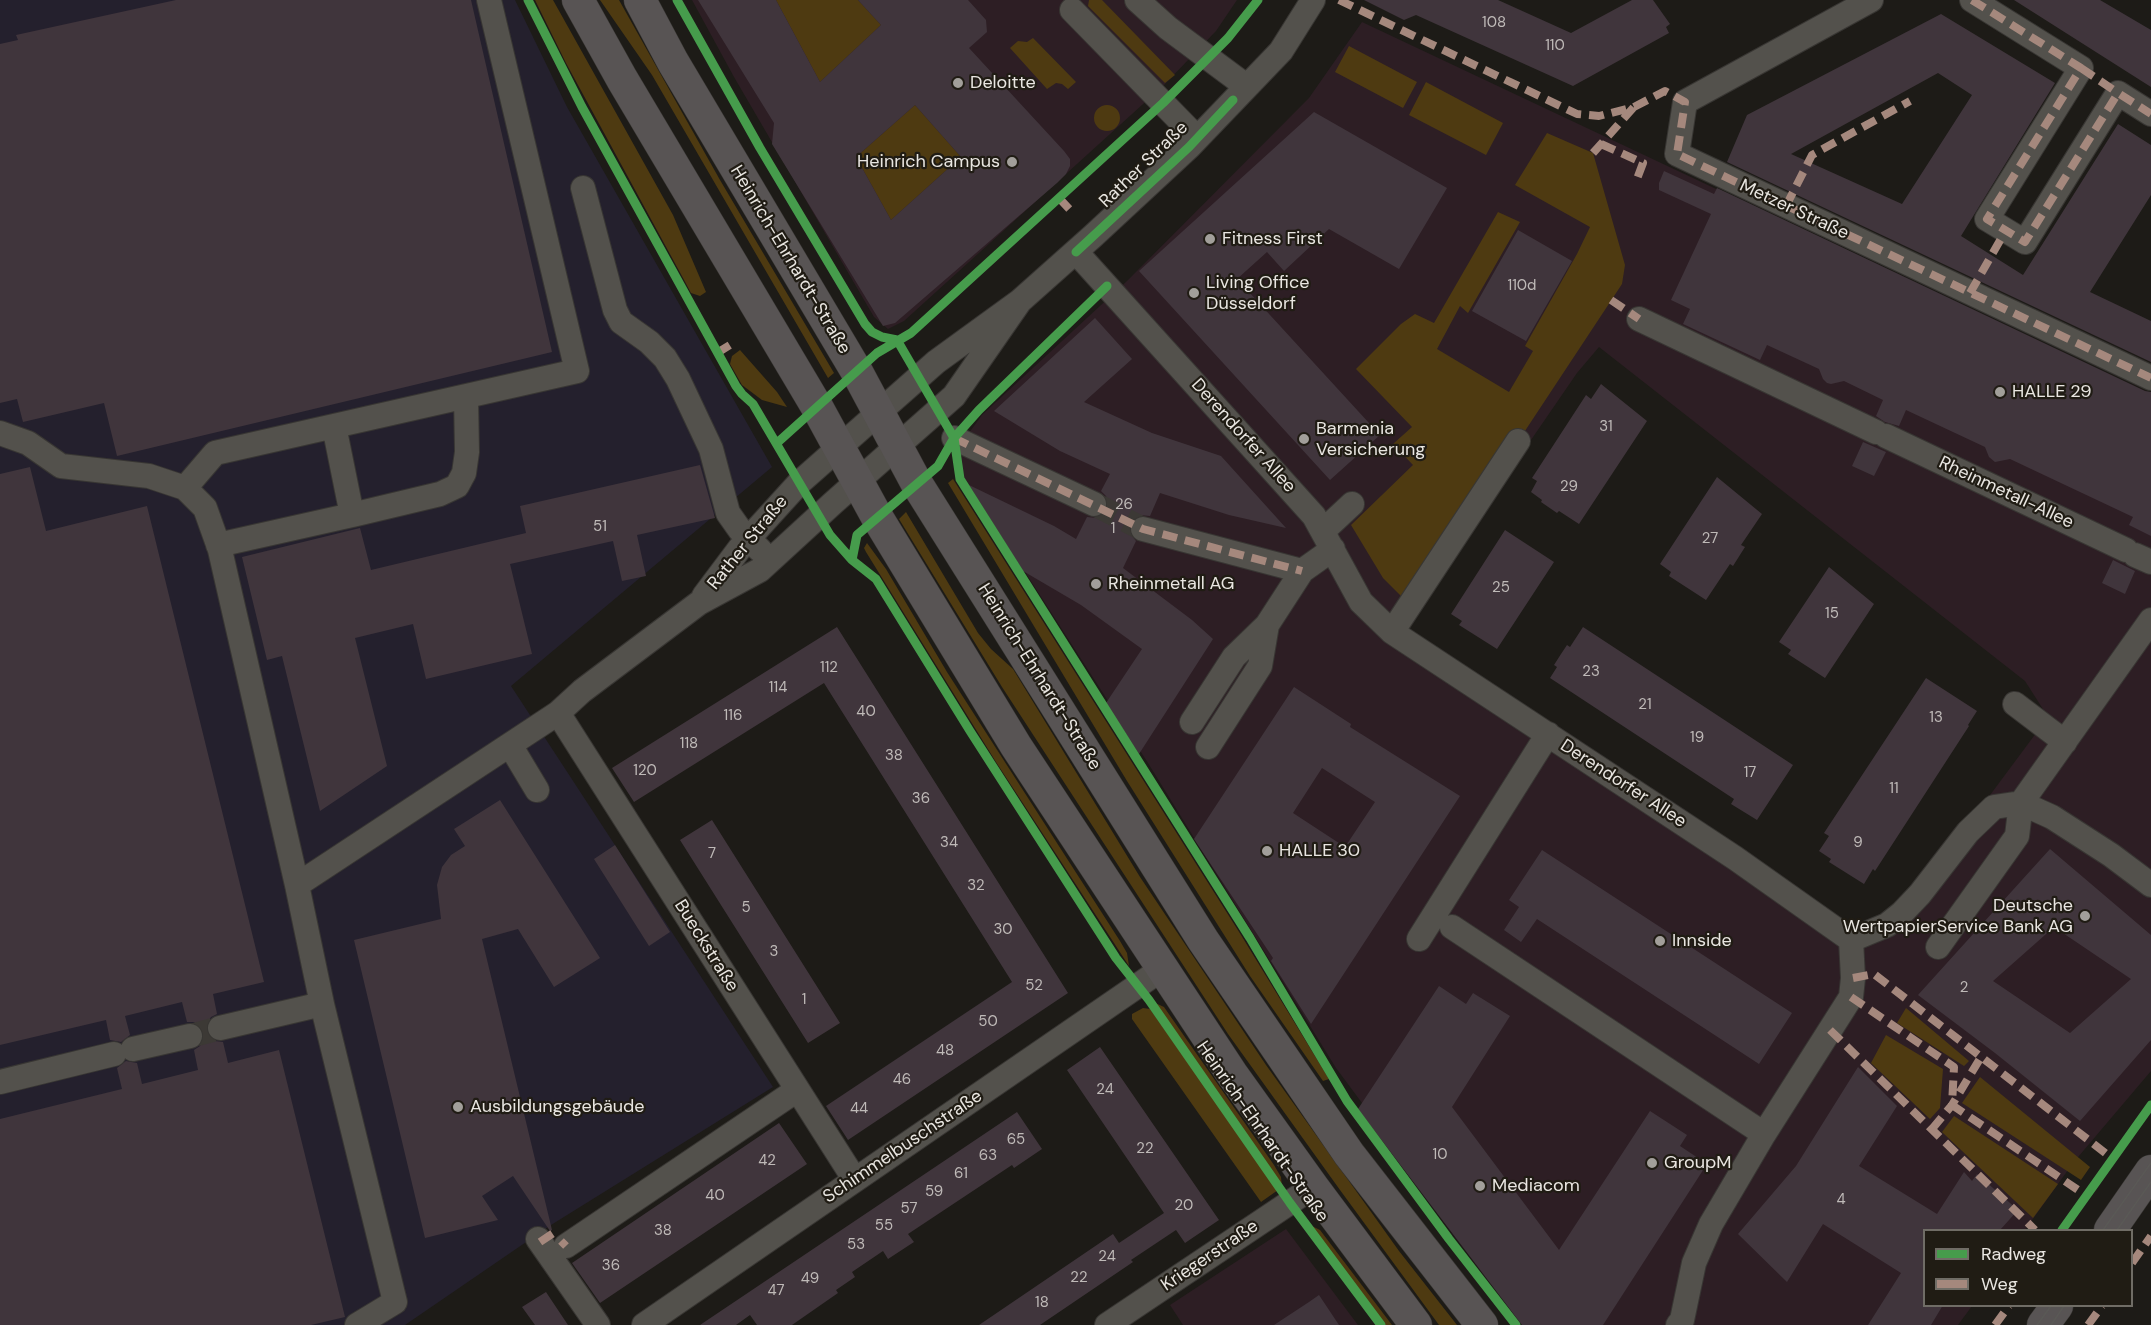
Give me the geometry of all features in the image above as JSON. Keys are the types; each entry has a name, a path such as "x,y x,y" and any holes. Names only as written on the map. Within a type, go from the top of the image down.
{"main road":[{"name":"Heinrich-Ehrhardt-Straße","path":"578,0 622,79 839,447 877,518 1016,746 1232,1074 1416,1325"},
{"name":"Heinrich-Ehrhardt-Straße","path":"640,0 673,62 857,372 930,504 1203,940 1348,1154 1482,1325"},
{"path":"2111,1229 2151,1171"},
{"path":"2044,1325 2056,1307"}],"street":[{"path":"185,488 215,453 577,371 489,0"},
{"path":"1137,0 1168,28 1246,86"},
{"name":"Rather Straße","path":"699,603 740,548 799,483 936,362 1020,301 1076,252 1197,138 1281,51 1313,0"},
{"name":"Metzer Straße","path":"1871,0 1685,102 1677,154 2151,378"},
{"path":"1972,0 2081,68 1987,219 2025,242 2118,93 2151,114"},
{"path":"1072,10 1197,138"},
{"path":"583,188 615,310 621,322 649,342 665,358 678,379 711,449 728,513 770,561"},
{"name":"Derendorfer Allee","path":"1076,252 1314,516 1361,602 1392,632 1735,858 1851,940"},
{"name":"Rather Straße","path":"297,885 558,713 699,603 760,570 954,396 1020,301"},
{"name":"Rheinmetall-Allee","path":"1639,319 2137,556"},
{"path":"218,545 440,494 457,486 464,473 467,452 466,397"},
{"path":"334,426 352,515"},
{"path":"0,433 28,443 61,466 149,476 185,488 206,508 218,545 297,885 322,1004 395,1302 357,1325"},
{"path":"954,438 1094,504"},
{"path":"1392,632 1518,441"},
{"path":"1192,722 1234,657 1267,625 1302,570 1328,540 1352,504"},
{"path":"1143,529 1302,570"},
{"path":"1938,947 2016,836 2021,803 2151,620"},
{"path":"1208,747 1260,666 1267,625"},
{"path":"2015,704 2065,742"},
{"name":"Bueckstraße","path":"558,713 855,1180"},
{"path":"1419,939 1548,734"},
{"path":"510,745 537,790"},
{"path":"1678,1325 1682,1320 1694,1263 1711,1224 1764,1134 1851,997 1853,978 1851,940 1887,925 1902,913 1920,894 1968,832 1994,807 2021,803 2052,817 2111,855 2151,885"},
{"path":"1452,927 1764,1134"},
{"name":"Schimmelbuschstraße","path":"644,1325 1162,969"},
{"path":"220,1028 322,1004"},
{"path":"0,1082 190,1036"},
{"path":"566,1246 797,1090"},
{"name":"Kriegerstraße","path":"1107,1325 1313,1187"},
{"path":"538,1239 598,1325"}],"shaded area":[{"path":"0,0 515,0 567,107 772,467 511,686 773,1087 551,1225 405,1325 0,1325"},
{"path":"535,0 553,0 673,215 706,292 700,296 691,293 566,63"},
{"path":"600,0 619,0 720,180 834,373 828,378 652,75"},
{"path":"692,0 1237,0 1216,31 1164,85 904,321 888,329 874,317 734,77"},
{"path":"776,0 858,0 881,25 820,82"},
{"path":"1089,0 1102,0 1175,75 1165,83 1088,6"},
{"path":"1362,22 2151,394 2151,1071 2073,1163 2026,1229 1923,1229 1923,1307 1971,1307 1958,1325 1527,1325 1336,1068 1148,763 964,477 958,448 982,415 1127,281 1309,98","holes":["1599,347 2025,681 2048,717 1901,915 1855,942 1418,644 1406,622 1577,373"]},
{"path":"1033,38 1076,82 1068,89 1056,83 1047,89 1010,48 1018,41 1027,42"},
{"path":"1349,46 1417,82 1403,108 1335,72"},
{"path":"1426,82 1503,123 1486,155 1409,115"},
{"path":"915,105 961,157 891,220 856,157"},
{"path":"1107,105 1116,109 1120,118 1116,127 1107,131 1098,127 1094,118 1098,109"},
{"path":"1547,133 1593,153 1625,265 1622,284 1410,605 1383,578 1351,525 1413,465 1393,444 1412,427 1356,369 1401,324 1415,314 1434,323 1498,212 1520,222 1468,313 1460,306 1437,349 1509,392 1533,351 1525,346 1590,227 1515,185"},
{"path":"740,350 777,392 787,407 762,400 742,385 730,364 732,356"},
{"path":"953,479 1241,935 1329,1079 1323,1081 1250,976 1127,781 948,483"},
{"path":"906,512 978,633 991,649 1013,669 1140,877 1266,1065 1399,1251 1457,1325 1439,1325 1228,1034 1002,687 899,519"},
{"path":"867,543 886,569 947,672 1120,941 1127,953 1129,966 996,762 866,552 864,548"},
{"path":"1153,1002 1164,1007 1274,1165 1281,1177 1282,1187"},
{"path":"1143,1008 1150,1009 1278,1190 1261,1202 1132,1019 1132,1014"},
{"path":"1906,1008 1969,1061 1964,1066 1897,1023"},
{"path":"1886,1035 1943,1069 1940,1108 1930,1119 1871,1063"},
{"path":"1980,1077 2090,1167 2081,1180 1962,1103"},
{"path":"1954,1116 2058,1184 2033,1218 1942,1132"},
{"path":"1308,1224 1320,1230 1392,1325 1384,1325"},
{"path":"1286,1229 1358,1325 1183,1325 1170,1305"}],"building":[{"path":"176,0 471,0 552,352 117,456 104,403 23,422 17,399 0,403 0,44 18,40 16,35"},
{"name":"Heinrich Campus","path":"698,0 776,0 820,82 881,25 858,0 968,0 986,20 987,32 969,48 1064,151 1070,159 1070,166 1057,183 895,323 883,326 772,144 774,123","holes":["915,105 961,157 891,220 856,157"]},
{"path":"1364,0 1498,0 1571,33 1632,0 1653,0 1670,24 1666,27 1669,33 1573,86 1416,15 1404,20"},
{"path":"2014,0 2100,0 2151,30 2151,87"},
{"path":"1941,14 2055,83 1961,236 2023,275 2118,124 2151,145 2151,195 2090,292 2151,321 2151,362 1727,162 1747,115","holes":["1938,73 1972,95 1902,204 1791,154"]},
{"name":"Living Office Düsseldorf","path":"1314,112 1447,188 1399,269 1329,229 1284,271 1267,252 1237,279 1380,435 1330,480 1139,271"},
{"name":"HALLE 29","path":"1664,171 1714,194 1717,188 2151,392 2151,536 2129,525 2133,517 2010,459 1995,462 1989,457 1985,447 1906,410 1899,426 1885,422 1876,416 1883,400 1844,381 1827,383 1819,369 1767,345 1760,360 1683,324 1690,309 1671,300 1711,214 1659,190"},
{"path":"1518,230 1572,261 1526,341 1472,311"},
{"path":"1095,318 1132,359 1084,402 1152,433 1221,456 1286,528 1229,515 1160,493 1150,516 1140,515 1129,525 1129,532 1136,541 1123,568 1192,620 1213,639 1139,754 1106,703 1142,649 1081,605 1023,571 969,485 1076,539 1087,517 1096,518 1107,511 1108,502 1101,491 1110,474 1060,451 994,411"},
{"path":"1601,384 1647,421 1579,524 1541,502 1542,500 1531,492 1537,481 1532,478 1586,395 1591,399"},
{"path":"1863,442 1886,452 1874,476 1852,466"},
{"path":"700,465 715,518 637,535 646,576 622,581 613,541 510,564 532,654 426,679 413,624 355,638 387,766 320,811 282,656 267,660 242,557 360,528 371,570 526,533 520,506"},
{"path":"30,467 46,531 147,506 264,982 213,994 217,1014 207,1023 206,1032 215,1041 223,1042 228,1063 279,1050 345,1317 311,1325 0,1325 0,1119 122,1089 117,1068 126,1061 137,1063 142,1084 198,1070 194,1050 204,1040 204,1033 200,1026 194,1022 187,1022 182,1002 125,1016 130,1035 121,1042 110,1040 106,1020 0,1045 0,474"},
{"path":"1717,477 1762,514 1741,545 1745,547 1733,566 1730,564 1706,600 1669,576 1671,572 1660,564"},
{"path":"1505,530 1554,562 1497,649 1459,625 1462,621 1451,614"},
{"path":"2113,560 2135,571 2125,594 2102,583"},
{"path":"1829,567 1874,604 1825,678 1788,654 1791,650 1779,642"},
{"path":"837,627 1068,993 848,1140 826,1106 1012,982 824,683 634,802 612,768"},
{"path":"1583,627 1793,765 1757,820 1731,804 1734,799 1550,678 1561,654 1567,645 1570,647"},
{"path":"1926,678 1977,711 1875,871 1873,869 1864,884 1829,862 1831,859 1819,851 1829,836 1824,833"},
{"name":"HALLE 30","path":"1294,687 1351,724 1350,727 1460,796 1311,1024 1271,961 1273,958 1194,839","holes":["1322,768 1375,802 1345,847 1293,813"]},
{"name":"Ausbildungsgebäude","path":"500,800 600,958 554,987 518,929 482,939 552,1230 550,1231 513,1176 482,1196 498,1220 425,1238 354,940 441,919 437,885 442,867 451,855 465,846 454,829"},
{"path":"712,820 840,1023 808,1043 680,840"},
{"path":"615,845 670,932 649,946 594,859"},
{"path":"2050,849 2151,935 2151,1040 2080,1121 1918,995","holes":["2054,927 2131,979 2070,1033 1993,981"]},
{"path":"1542,850 1792,1013 1759,1064 1537,919 1521,942 1504,930 1519,907 1509,900"},
{"path":"1439,986 1466,1004 1473,993 1510,1016 1452,1107 1559,1250 1650,1111 1687,1135 1680,1146 1707,1164 1603,1325 1522,1325 1358,1109"},
{"path":"1100,1047 1219,1220 1185,1243 1176,1230 1040,1325 979,1325 1113,1234 1119,1243 1164,1213 1067,1070"},
{"path":"1858,1067 1897,1106 1859,1166 1937,1214 1964,1172 1972,1181 1977,1174 2018,1210 2001,1229 1923,1229 1923,1307 1942,1307 1931,1325 1868,1325 1901,1273 1823,1224 1787,1282 1738,1234 1796,1166"},
{"path":"1017,1112 1042,1149 1014,1168 1012,1165 908,1234 914,1242 888,1259 883,1251 852,1272 855,1277 836,1290 838,1293 792,1325 757,1325 750,1315 736,1325 700,1325"},
{"path":"779,1123 807,1164 600,1303 572,1263"},
{"path":"546,1292 568,1325 535,1325 522,1307"},
{"path":"1319,1295 1339,1325 1274,1325 1309,1302"}],"tunnel":[{"path":"1094,504 1143,529"},
{"path":"190,1036 220,1028"}],"tram line":[{"path":"2104,1229 2151,1163"},
{"path":"2118,1229 2151,1182"},
{"path":"2037,1325 2050,1307"},
{"path":"2051,1325 2063,1307"}],"marked path":[{"path":"1339,0 1577,114 1599,116 1634,107 1665,91 1685,102 1677,154 2151,378"},
{"path":"1972,0 2081,68 1987,219 2025,242 2118,93 2151,114"},
{"path":"2081,68 2118,93"},
{"path":"1786,206 1812,155 1910,101"},
{"path":"1593,153 1634,107"},
{"path":"1601,144 1643,163 1637,179"},
{"path":"1059,198 1073,213"},
{"path":"1970,293 2006,230"},
{"path":"1611,300 1639,319"},
{"path":"717,353 733,343"},
{"path":"954,438 1143,529 1302,571"},
{"path":"1853,978 1874,974 2113,1159"},
{"path":"1851,997 1954,1067 1952,1105 2087,1196"},
{"path":"1830,1030 2034,1229"},
{"path":"1932,1129 1952,1105 1981,1057"},
{"path":"540,1242 555,1232"},
{"path":"2133,1262 2151,1236"},
{"path":"561,1241 566,1246"},
{"path":"1995,1325 2008,1307"},
{"path":"2088,1325 2101,1307"}],"cycle path":[{"path":"528,0 582,107 736,386 753,404 830,535 852,560 876,579 970,731 1116,958 1149,1000 1290,1203 1381,1325"},
{"path":"677,0 760,148 865,324 872,332 897,340 954,438 960,479 1250,938 1347,1101 1516,1325"},
{"path":"777,443 877,353 911,333 1163,103 1228,38 1258,0"},
{"path":"1076,252 1189,147 1233,100"},
{"path":"852,560 857,535 938,466 954,438 979,410 1107,286"},
{"path":"2063,1229 2151,1105"}],"place":[{"name":"Deloitte","path":"958,83"},
{"name":"Heinrich Campus","path":"1012,162"},
{"name":"Fitness First","path":"1210,239"},
{"name":"Living Office Düsseldorf","path":"1194,293"},
{"name":"HALLE 29","path":"2000,392"},
{"name":"Barmenia Versicherung","path":"1304,439"},
{"name":"Rheinmetall AG","path":"1096,584"},
{"name":"HALLE 30","path":"1267,851"},
{"name":"Deutsche WertpapierService Bank AG","path":"2085,916"},
{"name":"Innside","path":"1660,941"},
{"name":"Ausbildungsgebäude","path":"458,1107"},
{"name":"GroupM","path":"1652,1163"},
{"name":"Mediacom","path":"1480,1186"}]}
